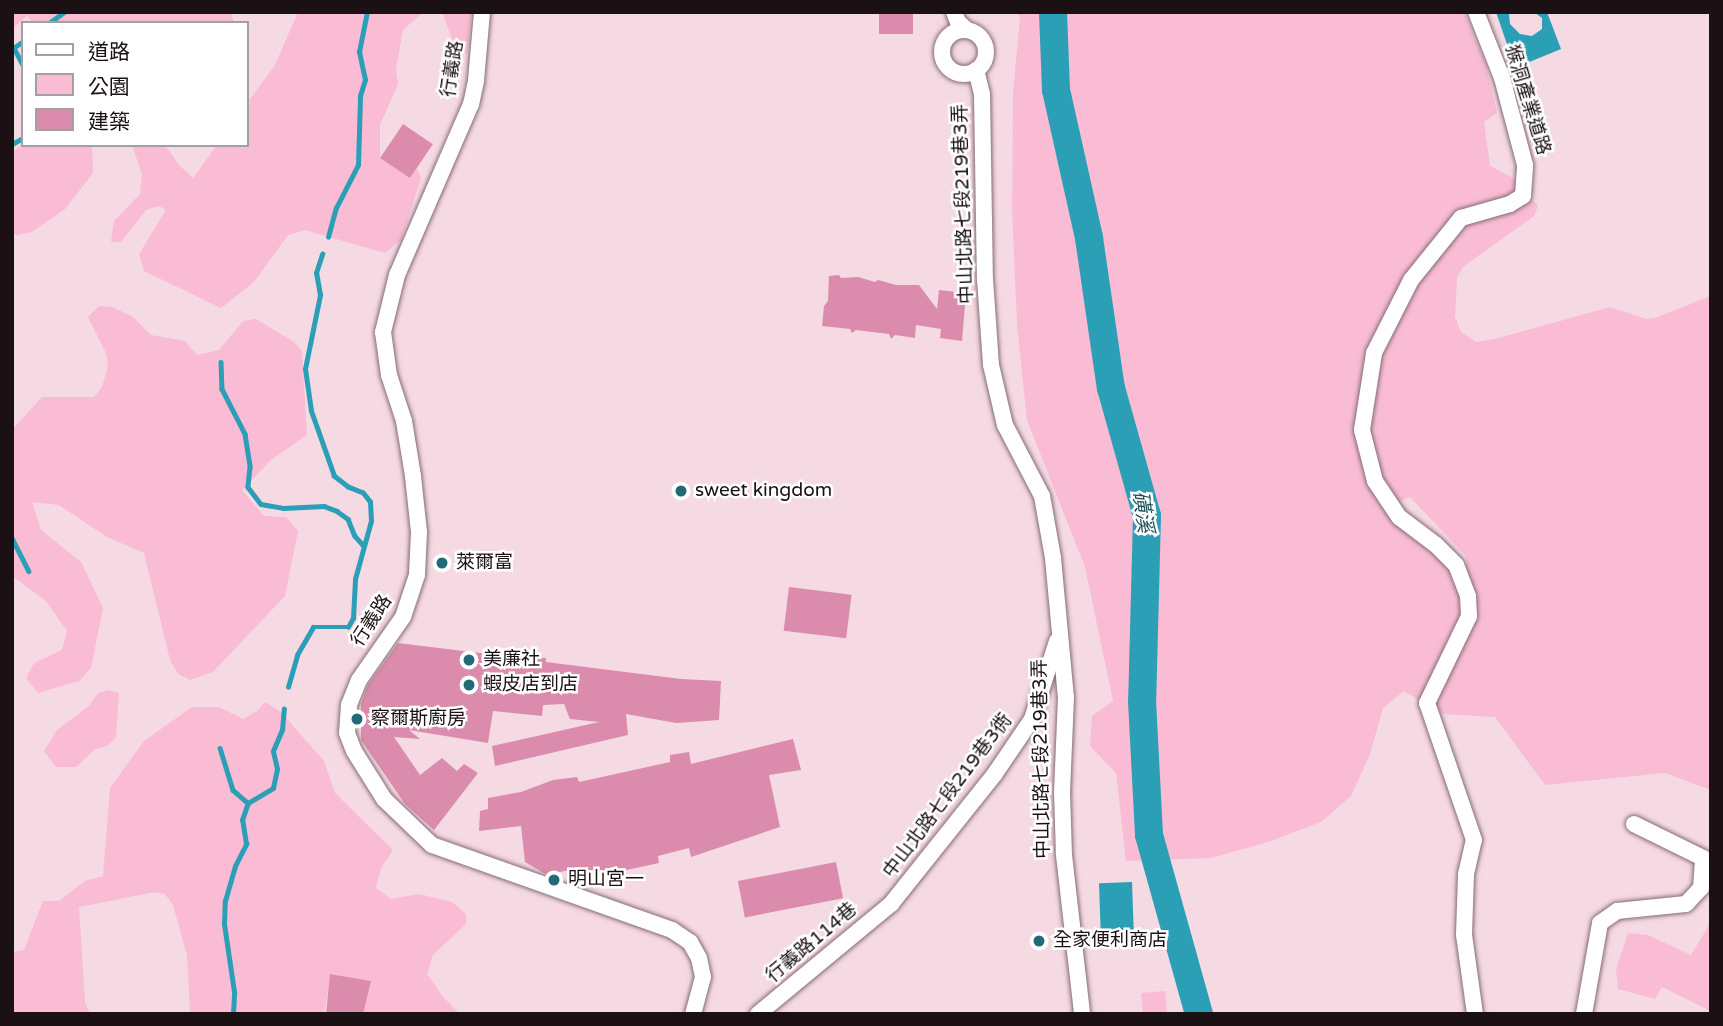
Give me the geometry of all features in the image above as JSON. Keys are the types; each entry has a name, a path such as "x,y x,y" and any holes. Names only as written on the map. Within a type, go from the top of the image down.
{"street":[{"name":"行義路","path":"482,12 476,81 471,104 397,275 383,332 389,375 404,421 413,476 419,532 417,575 403,617 359,680 349,705 347,733 354,751 384,799 432,845 673,930 690,942 699,958 703,977 693,1014"},
{"path":"952,12 960,32"},
{"name":"猴洞產業道路","path":"1475,1014 1464,935 1466,874 1474,840 1427,702 1469,616 1468,596 1456,565 1436,545 1399,517 1375,481 1362,429 1374,353 1411,280 1461,218 1510,204 1523,196 1525,165 1502,78 1476,12"},
{"path":"960,32 980,37 986,51 985,58 969,72 948,67 942,53 947,39 960,32"},
{"name":"中山北路七段219巷3弄","path":"969,72 982,94 985,278 991,365 1005,425 1042,496 1053,558 1066,697 1062,792 1065,855 1082,1014"},
{"name":"中山北路七段219巷3衖","path":"891,904 994,775 1032,719 1060,632"},
{"path":"1584,1014 1600,923 1617,911 1686,904 1700,888 1703,858 1633,824"},
{"name":"行義路114巷","path":"758,1014 891,904"}],"green space":[{"path":"12,12 230,12 234,21 32,21 27,16 12,29"},
{"path":"298,12 423,12 403,30 396,69 398,84 380,125 380,158 410,178 417,168 421,178 401,240 385,253 305,230 288,235 254,282 221,308 144,271 139,254 166,210 159,206 146,210 121,242 111,242 114,221 140,194 142,174 133,147 166,147 179,165 193,178 216,147 248,147 248,102 275,65"},
{"path":"442,12 471,12 467,53 458,56"},
{"path":"1017,12 1464,12 1486,65 1497,113 1484,122 1490,166 1513,178 1538,206 1534,216 1464,266 1457,277 1455,317 1461,332 1476,342 1495,339 1610,307 1646,319 1655,318 1711,296 1711,790 1665,773 1545,785 1495,717 1442,714 1404,691 1383,708 1370,754 1351,796 1321,822 1268,842 1211,858 1126,861 1116,773 1090,746 1092,716 1113,701 1085,567 1027,420 1017,324 1012,209 1013,95 1020,17","holes":["1410,497 1466,556 1467,564 1445,563 1417,541 1400,501"]},
{"path":"21,147 92,147 93,173 65,209 32,232 17,235 12,232 12,152"},
{"path":"99,306 113,307 133,317 151,335 185,341 197,355 219,350 243,321 256,319 294,342 302,351 307,435 272,459 242,490 264,516 286,517 298,531 285,596 213,672 190,680 178,674 170,660 144,553 107,537 59,505 32,502 41,530 81,562 103,608 91,668 79,681 38,693 26,678 34,663 62,650 67,631 46,601 12,576 12,430 42,397 94,397 102,387 108,367 106,353 88,317"},
{"path":"109,690 119,693 116,737 107,746 94,750 76,767 56,767 44,751 57,730 89,706 98,693"},
{"path":"265,702 281,712 324,761 335,793 393,850 381,868 376,888 391,899 419,894 452,902 466,914 466,924 433,955 427,974 444,998 460,1014 363,1014 370,981 331,974 324,1014 190,1014 187,955 173,905 165,894 155,892 79,907 85,1002 90,1013 121,1014 12,1014 12,952 24,950 43,901 59,901 85,881 103,876 110,788 144,741 192,707 219,707 243,719 257,711"},
{"path":"1711,922 1711,1011 1662,987 1655,999 1618,989 1616,969 1628,933 1648,935 1691,955"},
{"path":"1165,991 1167,1014 1143,1014 1141,993"}],"water":[{"path":"1496,12 1512,12 1509,14 1510,24 1520,34 1532,36 1542,29 1542,18 1534,12 1547,12 1561,49 1515,68"},
{"path":"1132,882 1134,934 1101,935 1099,883"}],"building":[{"path":"879,12 913,12 913,34 879,34"},
{"path":"403,124 433,144 410,178 380,158"},
{"path":"839,275 841,278 858,277 896,285 919,285 937,309 939,290 966,293 962,341 940,338 941,329 916,325 915,338 895,335 891,339 889,334 856,330 852,333 850,329 822,326 824,306 828,301 829,276"},
{"path":"789,587 852,595 846,638 784,631"},
{"path":"398,643 504,656 546,658 546,662 681,679 721,681 719,720 676,723 626,714 628,735 495,766 492,746 599,722 570,719 564,704 543,705 542,716 493,711 488,743 409,730 420,739 394,737 420,775 442,758 457,771 464,764 478,773 434,830 405,804 361,740 361,704 368,685"},
{"path":"793,739 801,770 769,775 780,827 691,857 689,848 658,856 659,863 575,881 573,869 547,875 525,862 521,826 479,831 480,811 488,809 488,798 521,792 553,780 577,777 579,782 670,762 670,755 689,752 691,764"},
{"path":"836,862 843,898 745,917 738,881"},
{"path":"330,974 371,981 363,1014 326,1014"}],"waterway":[{"path":"52,21 64,12"},
{"path":"328,237 336,208 358,165 360,96 365,80 359,52 367,12"},
{"name":"磺溪","path":"1053,12 1056,90 1089,238 1111,388 1147,516 1142,701 1149,835 1199,1014"},
{"path":"21,43 14,48 21,61"},
{"path":"12,144 21,139"},
{"path":"288,687 297,655 313,627 348,627 353,618 355,579 371,521 370,502 363,493 348,487 334,476 311,411 305,369 320,295 316,273 322,254"},
{"path":"221,362 222,389 245,434 250,467 248,487 261,504 283,508 324,506 337,511 348,519 355,536 363,545"},
{"path":"12,538 29,571"},
{"path":"233,1014 234,992 224,924 225,901 235,866 246,844 242,820 248,803 273,788 277,769 273,751 282,730 284,709"},
{"path":"220,748 233,790 248,803"}],"place":[{"name":"sweet kingdom","path":"681,491"},
{"name":"萊爾富","path":"442,563"},
{"name":"美廉社","path":"469,660"},
{"name":"蝦皮店到店","path":"469,685"},
{"name":"察爾斯廚房","path":"357,719"},
{"name":"明山宮一","path":"554,880"},
{"name":"全家便利商店","path":"1039,941"}]}
